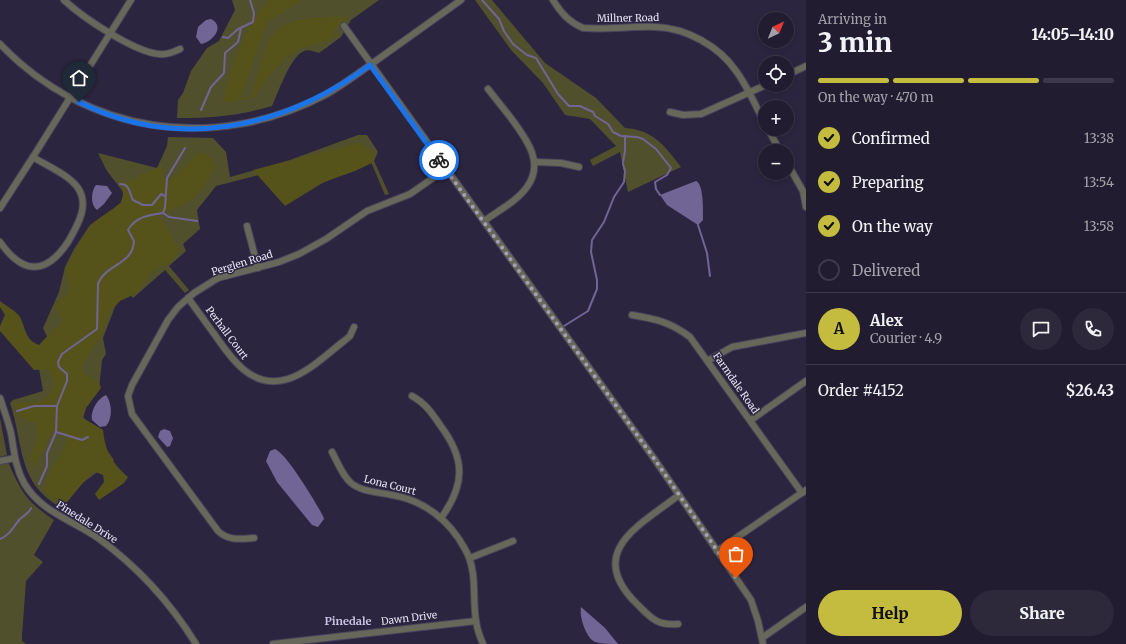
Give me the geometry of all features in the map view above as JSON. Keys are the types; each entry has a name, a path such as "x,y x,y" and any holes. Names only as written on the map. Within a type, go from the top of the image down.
{"street":[{"path":"64,0 78,12 127,43 151,52 168,54 180,49"},
{"path":"0,208 131,0"},
{"path":"0,44 23,65 70,97 104,113 153,125 198,129 226,127 270,117 311,102 326,94 370,65 461,0"},
{"name":"Millner Road","path":"553,0 566,17 574,24 583,28 654,27 665,28 690,35 714,48 728,61 736,71 758,110"},
{"path":"344,26 370,65 484,221 679,495 751,600 763,641 806,607"},
{"path":"794,72 806,66"},
{"path":"484,221 512,201 527,187 533,176 535,162 531,148 524,136 488,89"},
{"path":"670,112 683,115 701,114 758,89"},
{"path":"0,242 9,254 22,265 29,267 45,266 58,256 80,219 82,203 77,188 62,175 33,157"},
{"path":"535,162 568,164 579,168"},
{"name":"Perglen Road","path":"254,538 237,539 221,534 132,414 128,402 130,390 164,326 178,307 188,298 218,278 279,262 312,248 367,211 410,194 446,169"},
{"path":"794,175 803,191 806,207"},
{"path":"247,226 258,268"},
{"name":"Perhall Court","path":"188,298 230,356 242,370 261,379 282,380 298,374 350,336 354,327"},
{"name":"Farmdale Road","path":"632,315 661,320 678,328 690,337 709,360 804,492"},
{"path":"709,360 732,347 806,333"},
{"path":"751,420 806,382"},
{"path":"412,396 425,404 432,413 448,436 457,454 459,471 457,488 452,502 441,518"},
{"name":"Pinedale Drive","path":"0,398 11,433 14,458 24,482 36,499 54,513 96,537 135,568 150,582 170,606 196,644"},
{"name":"Lona Court","path":"332,452 347,479 358,488 408,499 427,508 441,518 459,540 470,558 474,581 476,621 483,644"},
{"path":"0,461 14,458"},
{"path":"717,551 804,492"},
{"path":"678,624 663,625 656,621 629,596 619,583 616,561 619,547 626,537 679,495"},
{"path":"470,558 513,541"},
{"name":"Dawn Drive","path":"273,644 476,621"},
{"path":"337,637 338,644"}],"shaded area":[{"path":"232,0 379,0 351,20 341,37 319,53 308,50 299,55 289,68 272,106 225,116 177,118 178,100 183,93 191,71 207,48 219,41 235,10"},
{"path":"269,0 303,0 268,21 240,98 251,96 268,41 282,26 303,19 347,17 335,30 334,36 330,39 299,49 279,64 254,97 225,103 223,100 226,87 240,47 260,10"},
{"path":"475,0 492,0 545,63 596,98 625,128 635,129 651,135 669,152 681,167 628,192 620,152 593,166 590,160 616,146 590,119 565,115 543,83 511,50"},
{"path":"211,19 217,26 216,34 205,43 201,44 196,37 198,27 206,20"},
{"path":"358,135 367,135 378,152 374,161 389,194 385,195 371,162 292,196 259,175 216,186 197,210 200,229 183,244 186,251 169,266 189,290 185,293 165,270 133,298 123,286 103,338 106,354 102,360 99,389 81,414 114,460 70,492 62,508 47,498 29,475 24,462 10,403 13,400 43,391 38,363 51,345 43,328 59,292 65,267 74,249 90,225 110,213 121,202 124,193 107,171 98,153 157,168 167,146 168,137 213,138 226,152 230,177 290,160"},
{"path":"359,143 372,151 374,162 355,171 324,182 285,206 253,170"},
{"path":"202,152 213,159 215,167 200,191 179,207 160,212 156,216 163,221 179,250 171,262 152,272 139,290 133,295 120,301 109,313 100,340 95,344 82,365 83,373 99,382 101,388 86,408 83,418 103,430 110,456 128,477 124,483 99,500 95,494 104,482 103,475 93,471 67,502 55,501 45,492 45,485 62,452 67,437 60,430 51,433 35,467 29,459 37,437 36,423 21,417 16,411 15,407 15,403 43,401 53,390 53,379 48,369 34,370 0,331 0,326 5,315 0,307 0,301 20,317 28,337 34,343 39,345 54,329 60,326 63,319 54,307 70,290 65,270 87,230 94,222 121,203 123,195 122,184 161,166 163,169 162,176 165,180 169,181 196,155"},
{"path":"696,181 699,183 702,193 703,205 703,220 698,225 667,205 660,195"},
{"path":"96,185 107,186 112,193 104,204 97,210 92,201 93,191"},
{"path":"106,395 110,402 111,415 106,426 100,427 92,420 92,413 100,399"},
{"path":"0,418 7,455 0,457"},
{"path":"164,429 170,431 173,438 170,446 167,447 158,437 160,431"},
{"path":"275,449 294,469 323,516 324,519 318,527 312,525 277,482 266,461 270,451"},
{"path":"8,462 26,496 54,520 34,555 43,562 26,581 22,641 26,644 0,644 0,464"},
{"path":"581,607 605,628 618,644 606,644 592,640 584,627 581,616"}],"waterway":[{"path":"223,37 228,38 238,29 253,22 254,13 250,0"},
{"path":"482,0 499,19 504,31 513,44 527,55 536,58 558,94 569,106 580,106 593,112 595,116 608,124 613,132 621,136 643,139 656,149 671,168 667,175 655,182 656,189 660,195"},
{"path":"201,110 211,87 224,73 225,53 238,42 241,28"},
{"path":"623,162 625,136"},
{"path":"163,213 165,208 167,178 185,148"},
{"path":"564,326 588,311 597,289 597,280 591,252 592,240 604,222 614,197 624,182 625,171 623,164"},
{"path":"120,184 126,185 133,200 143,205 152,205 161,194 165,196"},
{"path":"39,484 47,466 47,453 56,432 57,406 67,381 67,374 59,367 58,362 62,354 97,329 98,284 106,272 129,255 134,241 128,230 138,219 163,213 169,217 197,221"},
{"path":"698,225 707,253 710,276"},
{"path":"17,411 34,406 57,406"},
{"path":"56,432 82,440 88,437"},
{"path":"0,539 9,533 31,508"}],"way so far":[{"path":"439,160 489,228 584,364 653,457 736,578"}],"district":[{"name":"Pinedale","path":"348,621"}],"route":[{"path":"79,102 104,113 135,122 174,128 198,129 226,127 270,117 311,102 358,74 370,65 439,160"}]}
